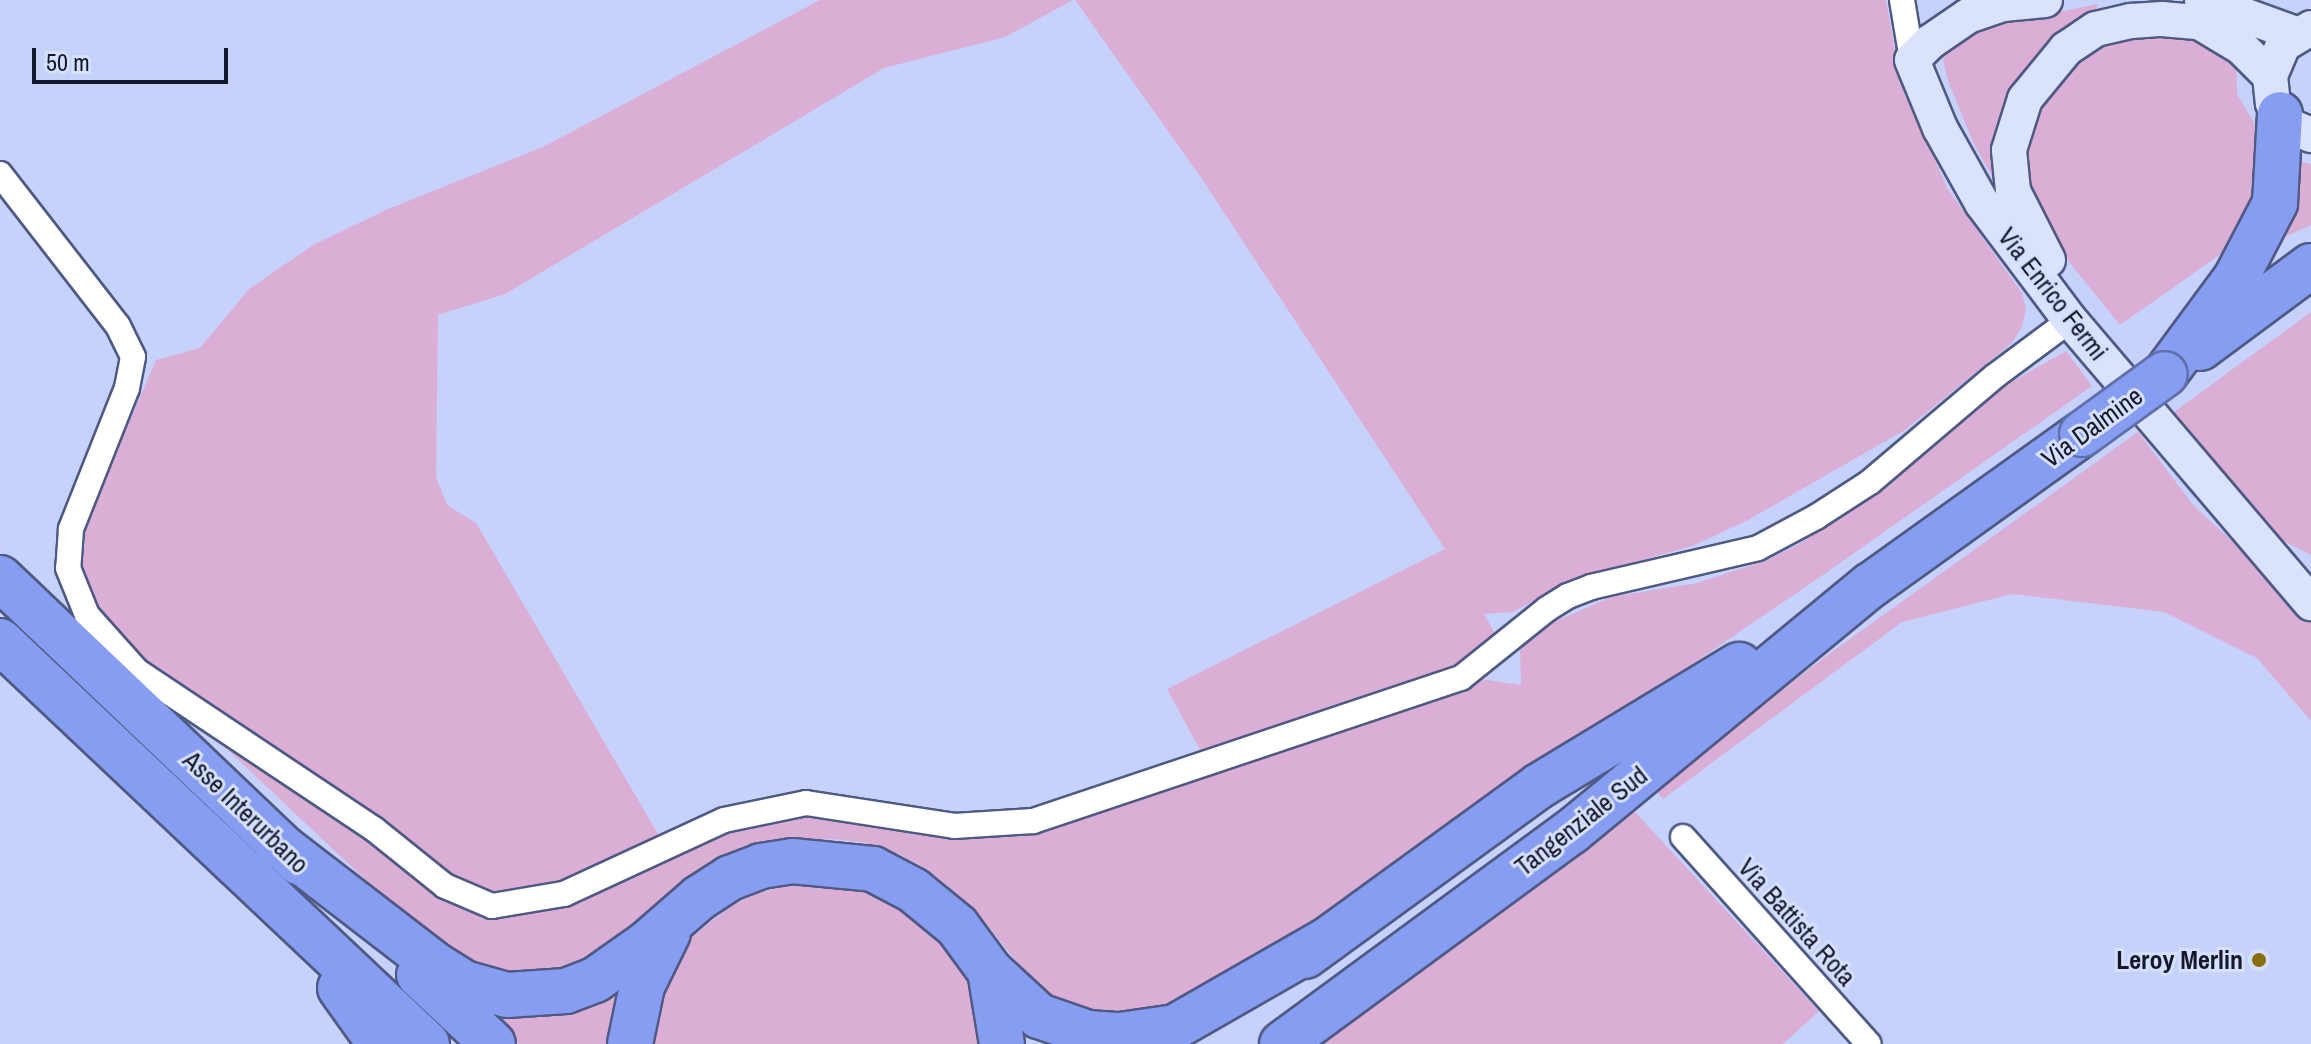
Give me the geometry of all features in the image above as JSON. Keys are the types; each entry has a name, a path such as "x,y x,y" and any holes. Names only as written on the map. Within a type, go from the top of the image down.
{"highway":[{"path":"2165,374 2236,278 2275,203 2287,109"},
{"name":"Via Dalmine","path":"1871,585 2311,266"},
{"path":"2165,374 2214,363 2301,305"},
{"name":"Asse Interurbano","path":"0,578 262,857 427,1044"},
{"path":"1183,1044 1539,786 1871,585"},
{"name":"Tangenziale Sud","path":"1294,1038 1571,832 1871,585"},
{"name":"Asse Interurbano","path":"0,641 493,1044"},
{"path":"262,857 464,983 496,993 537,995 566,991 595,980 699,898 730,878 761,866 792,861 873,869 938,908 966,937 990,971 1039,1016 1088,1033 1151,1032 1175,1027 1214,1008 1327,940"},
{"path":"262,857 380,1044"},
{"path":"630,1044 642,986 674,920"},
{"path":"990,971 1002,1044"}],"street":[{"name":"Via Enrico Fermi","path":"1902,0 1912,60 1940,128 1982,203 2070,320 2311,603"},
{"path":"1912,60 1930,42 1968,16 2003,4 2043,0"},
{"path":"2202,0 2304,31"},
{"path":"0,174 118,326 133,357 127,388 71,529 68,568 87,615 137,671 374,829 445,886 492,906 564,894 724,820 806,803 954,826 1033,821 1461,678 1547,609 1591,587 1758,548 1816,517 1870,482 1995,376 2070,320 2053,268 2030,230 2013,191 2009,150 2025,99 2044,72 2066,49 2096,29 2162,19 2199,22 2241,47 2287,109"},
{"path":"2287,109 2283,45 2304,31"},
{"path":"2268,552 2311,563"},
{"name":"Via Battista Rota","path":"1683,837 1869,1044"}],"shaded area":[{"path":"820,0 1073,0 1005,37 884,68 505,294 438,315 436,477 447,505 476,523 662,841 562,890 492,901 448,882 164,679 99,619 81,581 76,545 156,360 200,348 249,289 313,245 386,210 543,147"},
{"path":"1075,0 1886,0 1900,78 1947,188 2022,293 2026,309 2022,327 2012,343 1905,430 1748,520 1692,546 1571,580 1513,612 1484,614 1500,642 1459,670 1204,757 1167,689 1445,549 1200,176"},
{"path":"2098,4 2092,20 2044,54 2006,201 1974,144 1948,81 1942,55 1948,46 1982,28"},
{"path":"2179,29 2236,61 2237,94 2254,123 2264,161 2249,229 2218,256 2120,325 2049,237 2033,205 2024,156 2035,106 2093,43"},
{"path":"2294,160 2311,164 2311,225 2285,237"},
{"path":"2311,312 2311,555 2270,534 2174,412"},
{"path":"2066,351 2092,386 1820,577 1198,1001 1114,1018 1070,1009 1049,995 1025,973 974,908 927,869 899,854 861,842 833,839 794,842 570,978 490,972 438,948 213,736 154,690 494,912 726,826 808,811 955,834 1462,683 1480,679 1521,685 1520,651 1528,638 1545,626 1611,597 1697,583 1765,561 1801,543 1903,472 1999,389"},
{"path":"2138,432 2194,506 2311,614 2311,721 2257,658 2164,612 2012,594 1902,622 1663,799 1657,792 1698,754 1825,657"},
{"path":"1634,811 1819,1011 1783,1044 1318,1044"},
{"path":"801,883 853,887 878,895 937,929 967,972 987,1044 644,1044 680,946 734,904 758,893"},
{"path":"626,976 613,1044 519,1044 466,993"}],"place":[{"name":"Leroy Merlin","path":"2259,960"}]}
